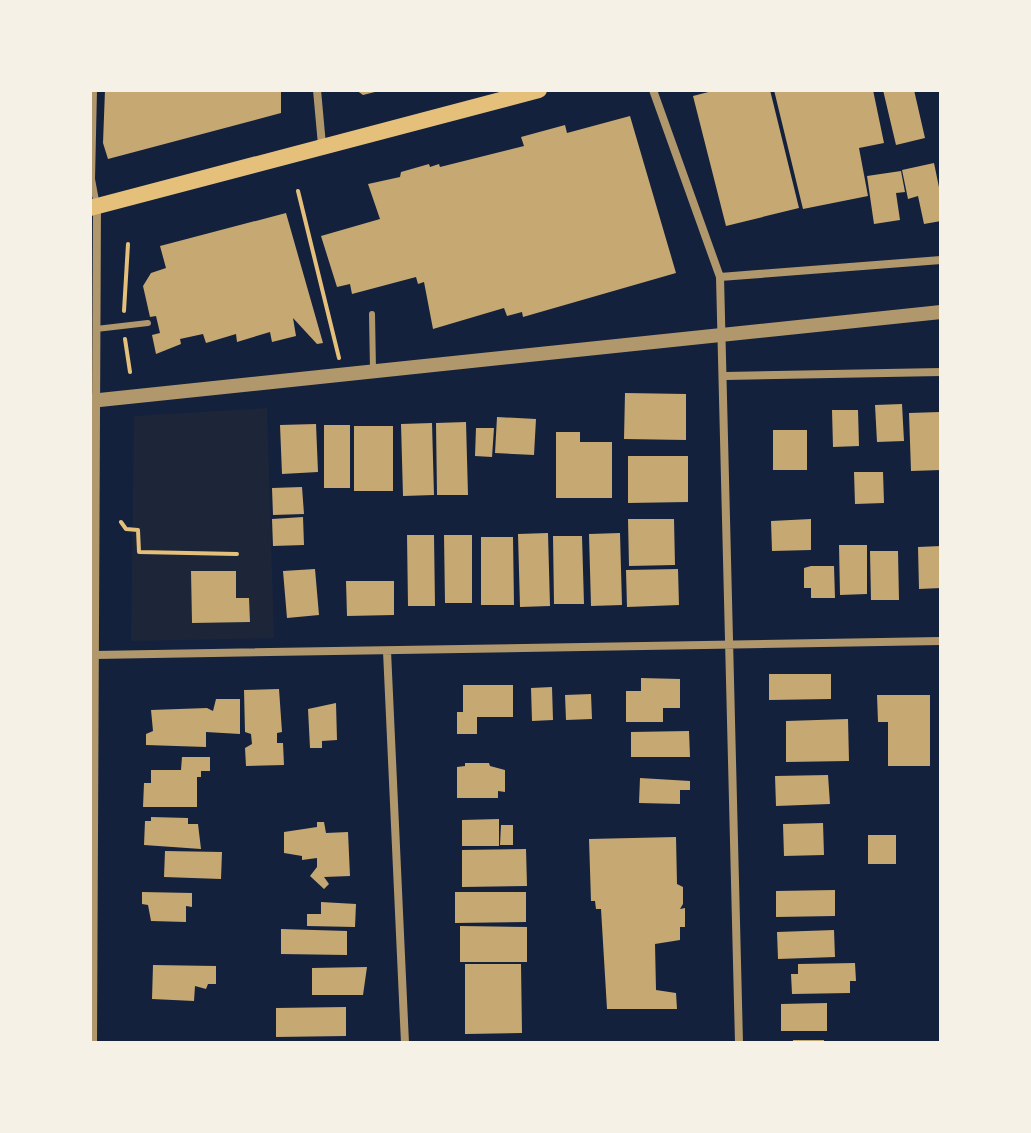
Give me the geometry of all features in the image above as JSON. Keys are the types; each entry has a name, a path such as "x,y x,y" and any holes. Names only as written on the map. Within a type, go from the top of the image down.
{"main road":[{"path":"93,207 539,90"}],"street":[{"path":"317,90 322,145"},
{"path":"653,90 720,277 725,376 739,1043"},
{"path":"93,207 96,329 93,400 93,1043"},
{"path":"720,277 941,260"},
{"path":"93,400 373,374 724,336 893,314 941,312"},
{"path":"725,376 941,372"},
{"path":"95,655 941,641"},
{"path":"387,651 405,1043"}],"lane":[{"path":"93,207 94,90"},
{"path":"372,314 373,374"},
{"path":"96,329 148,323"}],"path":[{"path":"298,191 343,376"},
{"path":"121,522 126,529 138,530 139,552 237,554"}],"shaded area":[{"path":"267,408 274,638 131,641 134,416"}],"building":[{"path":"105,90 281,90 281,113 108,159 103,143"},
{"path":"356,90 379,90 379,91 363,95"},
{"path":"716,90 770,90 799,208 726,226 693,96"},
{"path":"774,90 873,90 884,143 859,148 868,196 803,209"},
{"path":"883,90 914,90 925,138 896,145"},
{"path":"630,116 676,273 523,317 522,312 507,316 504,308 433,329 424,282 418,284 416,277 352,294 350,284 337,287 321,236 380,219 368,184 400,177 401,172 429,164 430,167 439,164 440,167 524,146 521,137 565,125 567,133"},
{"path":"934,163 941,197 941,221 924,224 918,196 908,199 902,170"},
{"path":"901,171 905,192 896,193 900,220 874,224 867,176"},
{"path":"286,213 323,343 317,344 293,318 296,336 272,342 270,332 237,342 236,334 206,343 203,334 180,339 181,344 156,354 152,335 160,333 156,316 150,317 143,286 151,273 166,268 160,246"},
{"path":"625,393 686,394 686,440 624,439"},
{"path":"902,404 904,441 877,442 875,405"},
{"path":"832,410 858,410 859,446 833,447"},
{"path":"940,412 941,470 911,471 909,413"},
{"path":"497,417 536,419 534,455 495,453"},
{"path":"466,422 468,495 437,495 436,423"},
{"path":"432,423 434,495 403,496 401,424"},
{"path":"316,424 318,472 282,474 280,425"},
{"path":"324,425 350,425 350,488 324,488"},
{"path":"354,426 393,426 393,491 354,491"},
{"path":"476,428 494,428 492,457 475,456"},
{"path":"773,430 807,430 807,470 773,470"},
{"path":"556,432 580,432 580,442 612,442 612,498 556,498"},
{"path":"628,456 688,456 688,502 628,503"},
{"path":"854,472 883,472 884,503 855,504"},
{"path":"302,487 304,514 273,515 272,488"},
{"path":"303,517 304,545 273,546 272,519"},
{"path":"628,519 674,519 675,565 629,566"},
{"path":"811,519 811,550 772,551 771,521"},
{"path":"548,533 550,606 520,607 518,534"},
{"path":"620,533 622,605 591,606 589,534"},
{"path":"407,535 434,535 435,606 408,606"},
{"path":"444,535 472,535 472,603 445,603"},
{"path":"553,536 582,536 584,604 554,604"},
{"path":"481,537 513,537 514,605 481,605"},
{"path":"839,545 867,545 867,594 840,595"},
{"path":"941,546 941,588 919,589 918,547"},
{"path":"870,551 898,551 899,600 871,600"},
{"path":"834,566 835,598 811,598 811,588 804,588 804,568"},
{"path":"315,569 319,615 287,618 283,571"},
{"path":"678,569 679,605 627,607 626,570"},
{"path":"191,571 236,571 236,598 249,598 250,622 192,623"},
{"path":"346,581 394,581 394,615 347,616"},
{"path":"769,674 831,674 831,699 769,700"},
{"path":"641,678 680,679 680,708 663,708 663,722 626,722 626,691 641,691"},
{"path":"463,685 513,685 513,717 477,717 477,734 457,734 457,712 463,712"},
{"path":"552,687 553,720 532,721 531,688"},
{"path":"279,689 282,732 277,733 277,743 283,743 284,765 246,766 245,748 252,744 251,734 245,732 244,690"},
{"path":"591,694 592,719 566,720 565,695"},
{"path":"877,695 930,695 930,766 888,766 888,722 878,722"},
{"path":"216,699 240,699 240,734 206,732 206,747 146,745 146,734 153,731 151,710 207,708 213,711"},
{"path":"336,703 337,740 322,741 322,748 310,748 308,709"},
{"path":"848,719 849,761 786,762 786,721"},
{"path":"689,731 690,757 631,757 631,732"},
{"path":"182,757 210,757 210,771 201,771 201,777 197,777 197,807 143,807 144,783 151,783 151,770 181,770"},
{"path":"465,763 489,763 505,770 505,792 498,791 498,798 457,798 457,767 465,766"},
{"path":"828,775 830,804 776,806 775,776"},
{"path":"640,778 690,781 690,790 680,790 680,804 639,803"},
{"path":"151,817 188,818 188,824 198,824 201,849 144,845 145,821 151,821"},
{"path":"499,819 499,846 462,846 462,820"},
{"path":"317,822 324,822 326,833 348,832 350,876 324,877 329,884 324,889 310,876 317,867 317,858 302,860 302,856 284,853 284,832 317,827"},
{"path":"823,823 824,855 784,856 783,824"},
{"path":"501,825 513,825 513,845 500,845"},
{"path":"868,835 896,835 896,864 868,864"},
{"path":"676,837 677,884 683,887 680,909 685,908 685,927 680,927 680,940 655,944 656,990 676,993 677,1009 607,1009 601,909 596,909 595,901 591,901 589,839"},
{"path":"526,849 527,886 462,887 462,850"},
{"path":"165,851 222,852 221,879 164,877"},
{"path":"835,890 835,916 776,917 776,891"},
{"path":"142,892 192,893 192,907 186,906 186,922 151,921 148,905 142,904"},
{"path":"455,892 526,892 526,922 455,923"},
{"path":"321,902 356,904 355,927 307,926 307,914 321,914"},
{"path":"460,926 527,927 527,962 460,962"},
{"path":"281,929 347,931 347,955 281,954"},
{"path":"834,930 835,957 778,959 777,932"},
{"path":"855,963 856,981 850,981 850,993 792,994 791,974 798,974 798,964"},
{"path":"465,964 521,964 522,1033 465,1034"},
{"path":"153,965 216,966 216,984 208,984 206,989 195,986 194,1001 152,999"},
{"path":"367,967 363,995 312,995 312,968"},
{"path":"827,1003 827,1031 781,1031 781,1004"},
{"path":"346,1007 346,1036 276,1037 276,1008"},
{"path":"793,1040 824,1040 824,1043 793,1043"}]}
